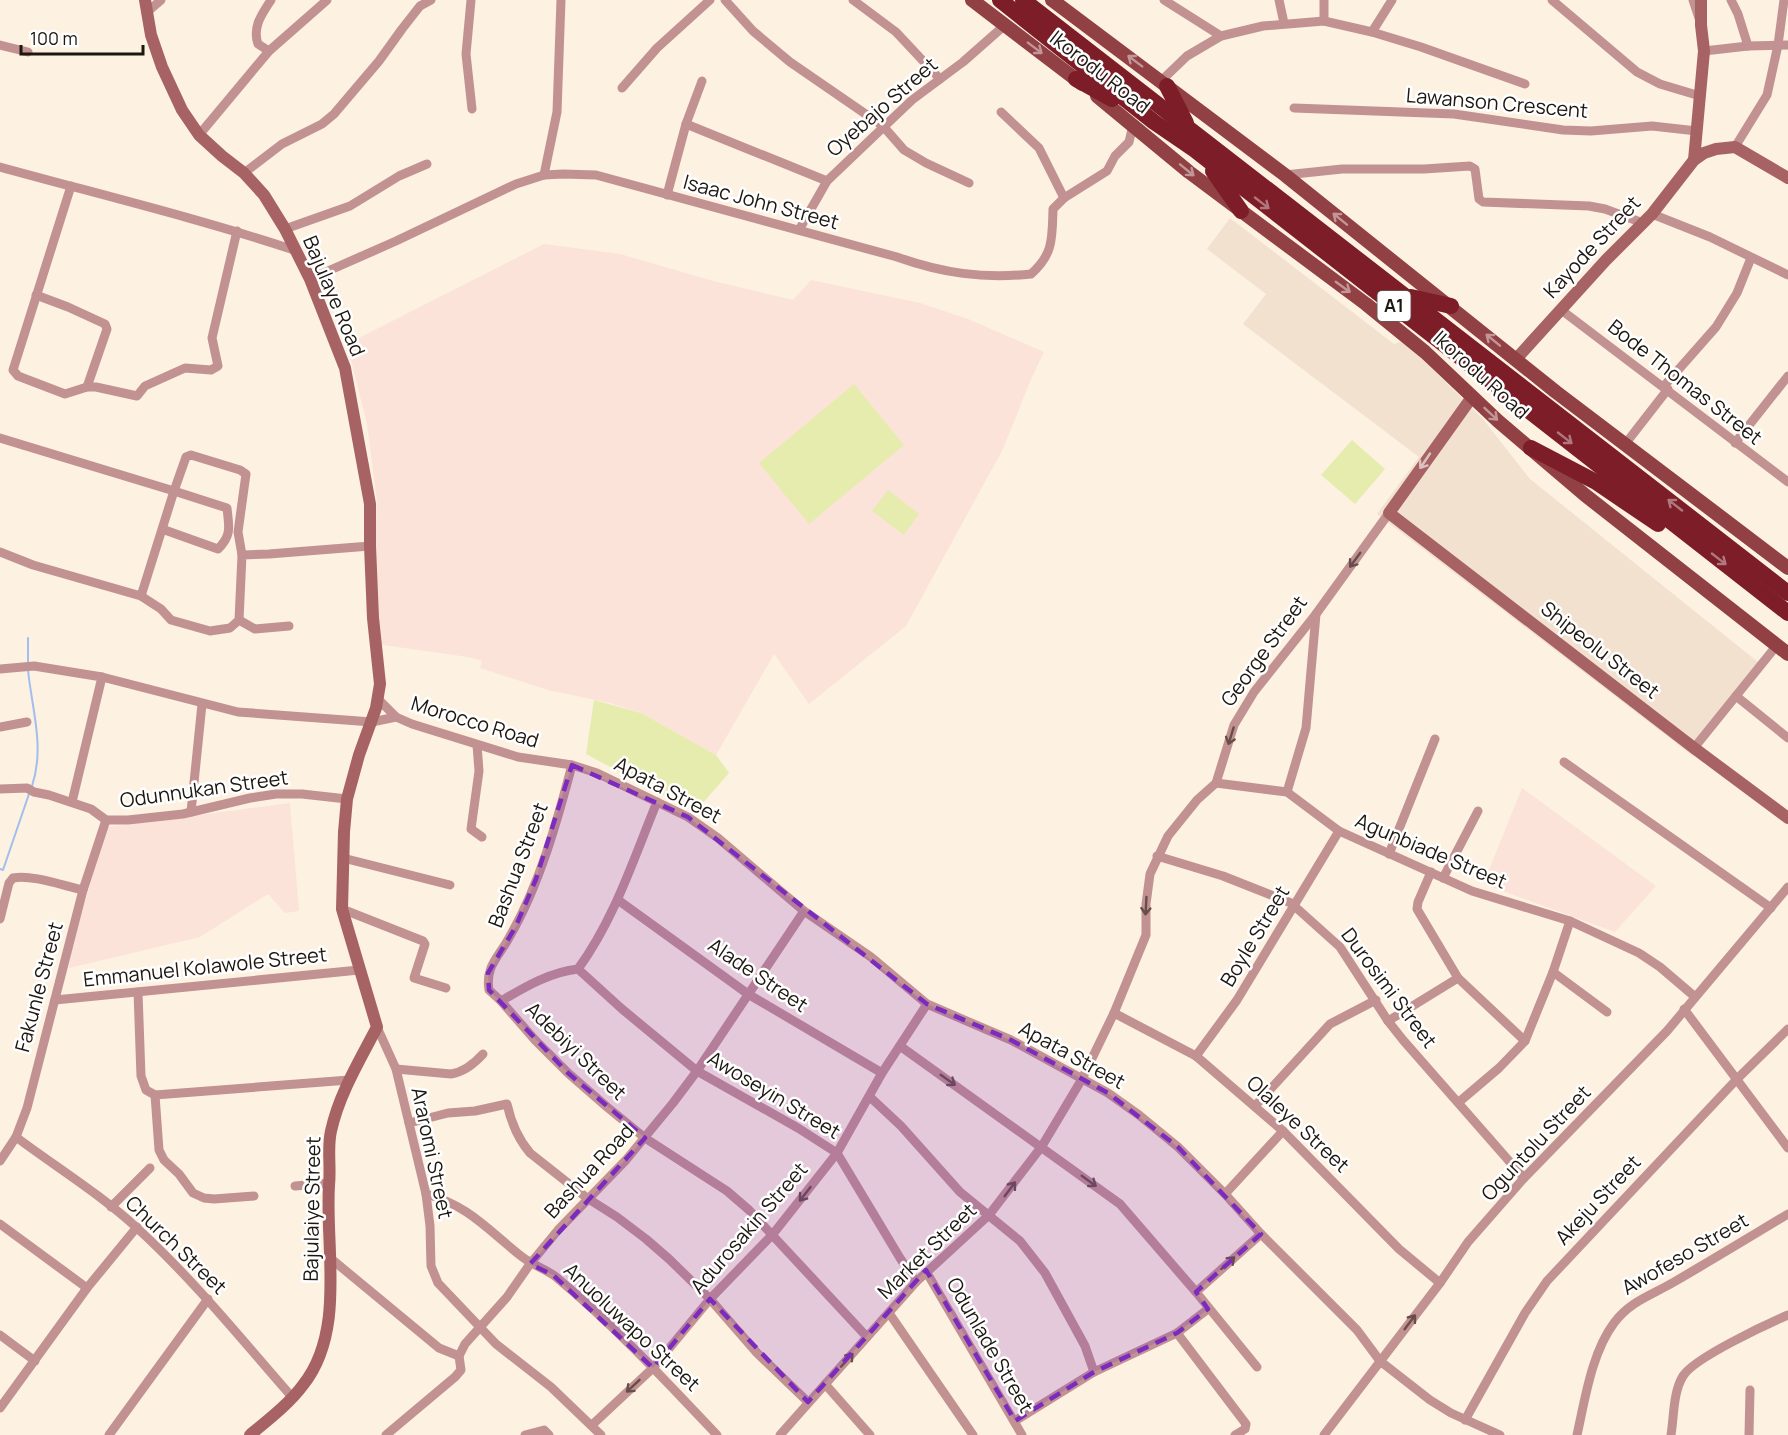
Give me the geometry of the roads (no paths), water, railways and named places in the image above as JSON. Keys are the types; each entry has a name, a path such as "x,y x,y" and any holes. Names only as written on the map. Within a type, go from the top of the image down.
{"highway":[{"name":"Ikorodu Road","path":"1000,0 1788,613"},
{"name":"Ikorodu Road","path":"1023,0 1788,593"},
{"path":"1076,79 1154,122"},
{"path":"1164,83 1188,126"},
{"path":"1195,150 1241,211"},
{"path":"1403,295 1451,306"},
{"path":"1531,448 1596,482 1672,533 1696,541"}],"main road":[{"name":"Ikorodu Road","path":"972,0 1076,79 1241,211 1366,303 1425,352 1472,397 1589,499 1782,649"},
{"name":"Ikorodu Road","path":"1052,0 1285,175 1517,358 1556,392 1788,568"}],"street":[{"path":"146,6 161,0"},
{"path":"269,51 258,44 255,30 271,0"},
{"path":"199,135 269,51 327,0"},
{"path":"244,172 282,144 322,124 334,114 372,70 420,6 431,0"},
{"path":"471,0 466,54 472,109"},
{"path":"544,175 557,112 561,0"},
{"path":"622,88 657,48 710,0"},
{"path":"725,0 753,31 790,62 883,126 912,156 969,183"},
{"path":"853,0 896,32 940,79"},
{"path":"1164,0 1221,36"},
{"path":"1279,0 1284,23"},
{"path":"1324,0 1324,21"},
{"path":"1372,32 1392,0"},
{"path":"1552,0 1637,72 1660,84 1700,96"},
{"path":"1693,0 1701,25"},
{"path":"1694,160 1704,51 1701,0"},
{"path":"1731,0 1748,46"},
{"path":"1784,0 1783,45 1767,95 1735,147 1788,178"},
{"name":"Bajulaye Road","path":"146,6 151,35 162,67 182,110 199,135 244,172 264,195 285,229 310,279 345,368 370,504 373,618 380,684 372,722 359,755 348,799"},
{"path":"1164,83 1187,56 1221,36 1263,26 1324,21 1421,46 1525,84"},
{"name":"Oyebajo Street","path":"799,230 827,181 912,100 963,62 1005,25"},
{"path":"0,45 28,51"},
{"path":"1704,51 1783,45"},
{"path":"667,195 686,124 702,81"},
{"name":"Lawanson Crescent","path":"1294,108 1454,114 1563,130 1591,131 1652,126 1697,131"},
{"path":"1001,112 1039,148 1064,198 1107,171 1115,156 1129,142 1133,125"},
{"path":"686,124 827,181"},
{"name":"Kayode Street","path":"1517,358 1560,309 1647,218 1694,160 1716,149 1735,147"},
{"path":"285,229 350,206 399,176 428,164"},
{"path":"1285,175 1342,169 1424,169 1470,166 1475,170 1479,199 1483,202 1589,206 1647,218 1710,237 1788,275"},
{"path":"0,167 237,231 294,250"},
{"name":"Isaac John Street","path":"310,279 516,184 544,175 596,175 930,268 973,275 1031,274 1038,268 1052,244 1053,209 1064,198"},
{"path":"71,186 13,370 18,376 65,394 87,387 110,389 129,396 137,396 145,386 184,368 211,370 218,366 212,338 237,231"},
{"path":"1626,443 1666,388 1716,327 1737,293 1751,258"},
{"path":"36,295 105,324 107,329 87,387"},
{"name":"Bode Thomas Street","path":"1560,309 1788,482"},
{"path":"1735,443 1788,376"},
{"name":"George Street","path":"1082,1079 1114,1013 1146,935 1146,904 1150,874 1168,836 1197,800 1216,783 1234,725 1254,692 1316,614 1472,397"},
{"path":"0,438 227,508 229,528 227,539 218,549 162,529"},
{"path":"0,552 33,565 141,596 161,609 171,620 210,631 230,628 239,620 242,555 238,532 246,474 191,455 186,457 141,596"},
{"name":"Shipeolu Street","path":"1389,513 1788,818"},
{"path":"242,555 370,546"},
{"path":"1287,792 1306,728 1316,614"},
{"path":"239,620 255,629 289,627"},
{"path":"1694,748 1736,696 1782,649"},
{"name":"Morocco Road","path":"0,669 30,667 102,677 202,704 270,716 372,722 396,717"},
{"path":"72,802 102,677"},
{"path":"1736,696 1788,738"},
{"name":"Morocco Road","path":"378,699 396,717 412,724 518,757 575,766"},
{"path":"191,812 202,704"},
{"path":"0,727 27,723"},
{"path":"1389,854 1435,739"},
{"path":"477,745 479,771 471,829 482,837"},
{"path":"1564,762 1771,908"},
{"name":"Apata Street","path":"575,766 597,773 657,802 688,818 718,838 804,911 871,957 927,1004 1011,1040 1108,1093 1178,1147 1357,1330 1380,1361 1430,1400 1465,1420 1500,1435"},
{"name":"Bashua Street","path":"488,973 516,926 536,879 575,766"},
{"name":"Agunbiade Street","path":"1216,783 1287,792 1339,831 1389,854 1472,891 1570,921 1645,956 1694,996"},
{"name":"Odunnukan Street","path":"0,789 30,790 72,802 91,809 106,820 128,820 191,812 276,794 302,794 348,799"},
{"path":"348,799 342,909 377,1026"},
{"path":"501,1000 533,983 565,970 578,969 594,947 618,900 657,802"},
{"path":"1443,878 1478,811"},
{"name":"Fakunle Street","path":"0,1161 16,1137 27,1108 83,890 106,820"},
{"name":"Boyle Street","path":"1196,1056 1238,1000 1339,831"},
{"name":"Durosimi Street","path":"1157,856 1223,876 1286,901 1340,947 1388,1021 1524,1178"},
{"path":"343,858 450,885"},
{"path":"1431,872 1417,909 1458,978 1525,1041"},
{"path":"0,919 9,883 13,878 33,879 83,890"},
{"name":"Oguntolu Street","path":"1324,1435 1440,1283 1468,1242 1524,1178 1648,1052 1788,887"},
{"name":"Alade Street","path":"618,900 748,994 882,1073"},
{"path":"342,909 423,941 425,944 414,978 446,988"},
{"name":"Bashua Road","path":"386,1435 461,1370 459,1356 465,1344 507,1298 530,1264 587,1198 645,1138 698,1071 804,911"},
{"path":"1459,1102 1499,1068 1525,1041 1553,972 1570,921"},
{"name":"Awoseyin Street","path":"578,969 622,1009 698,1071 790,1123 837,1154 894,1250 916,1282"},
{"name":"Emmanuel Kolawole Street","path":"55,1000 359,970"},
{"path":"1553,972 1607,1012"},
{"name":"Adebiyi Street","path":"488,973 489,990 568,1072 645,1138 727,1191 773,1234 867,1337"},
{"path":"1388,1021 1458,978"},
{"path":"138,992 141,1076 146,1090 155,1095 349,1080"},
{"path":"1255,1106 1330,1024 1376,1000"},
{"name":"Adurosakin Street","path":"592,1425 653,1368 710,1299 773,1234 837,1154 882,1073 927,1004"},
{"path":"1684,1008 1788,1148"},
{"name":"Olaleye Street","path":"1114,1013 1196,1056 1283,1131 1399,1249 1440,1283"},
{"name":"Araromi Street","path":"377,1026 396,1070 426,1194 433,1273 446,1292 496,1344 551,1387 601,1435"},
{"name":"Bajulaiye Street","path":"250,1435 292,1398 304,1384 317,1361 328,1324 330,1295 328,1157 331,1131 349,1080 377,1026"},
{"name":"Akeju Street","path":"1465,1420 1525,1313 1547,1281 1737,1079 1788,1029"},
{"path":"900,1046 1120,1204 1257,1366"},
{"path":"396,1070 433,1074 459,1072 483,1054"},
{"name":"Market Street","path":"780,1435 916,1282 989,1215 1042,1146 1082,1079"},
{"path":"155,1095 159,1150 164,1160 179,1174 193,1193 214,1199 254,1196"},
{"path":"870,1096 901,1126 960,1192 1020,1241 1045,1273 1085,1346 1094,1372"},
{"path":"409,1123 448,1113 475,1111 507,1104 514,1128 530,1153 587,1198 617,1216 646,1239 710,1299 757,1353 808,1402"},
{"path":"1225,1194 1283,1131"},
{"name":"Church Street","path":"16,1137 137,1227 208,1299 292,1398"},
{"path":"111,1207 150,1167"},
{"path":"296,1186 330,1183"},
{"name":"Anuoluwapo Street","path":"426,1194 444,1199 468,1212 530,1264 553,1275 589,1305 717,1435"},
{"name":"Awofeso Street","path":"1577,1435 1587,1389 1603,1342 1626,1307 1667,1286 1788,1214"},
{"path":"0,1224 87,1288"},
{"path":"0,1408 87,1288 137,1227"},
{"path":"1196,1292 1261,1234"},
{"path":"329,1257 439,1348 459,1356"},
{"name":"Odunlade Street","path":"927,1273 1022,1435"},
{"path":"109,1435 208,1299"},
{"path":"1015,1421 1094,1372 1177,1333 1208,1309"},
{"path":"889,1313 973,1435"},
{"path":"1671,1435 1677,1392 1684,1375 1696,1364 1756,1329 1788,1315"},
{"path":"1177,1333 1246,1424 1245,1429 1235,1435"},
{"path":"0,1335 35,1361"},
{"path":"825,1384 870,1435"},
{"path":"1749,1435 1750,1390"},
{"path":"525,1435 535,1431 546,1433"}],"waterway":[{"path":"28,638 28,665"},
{"path":"28,670 38,743 36,771 32,786"},
{"path":"0,869 3,870 30,791"}]}
